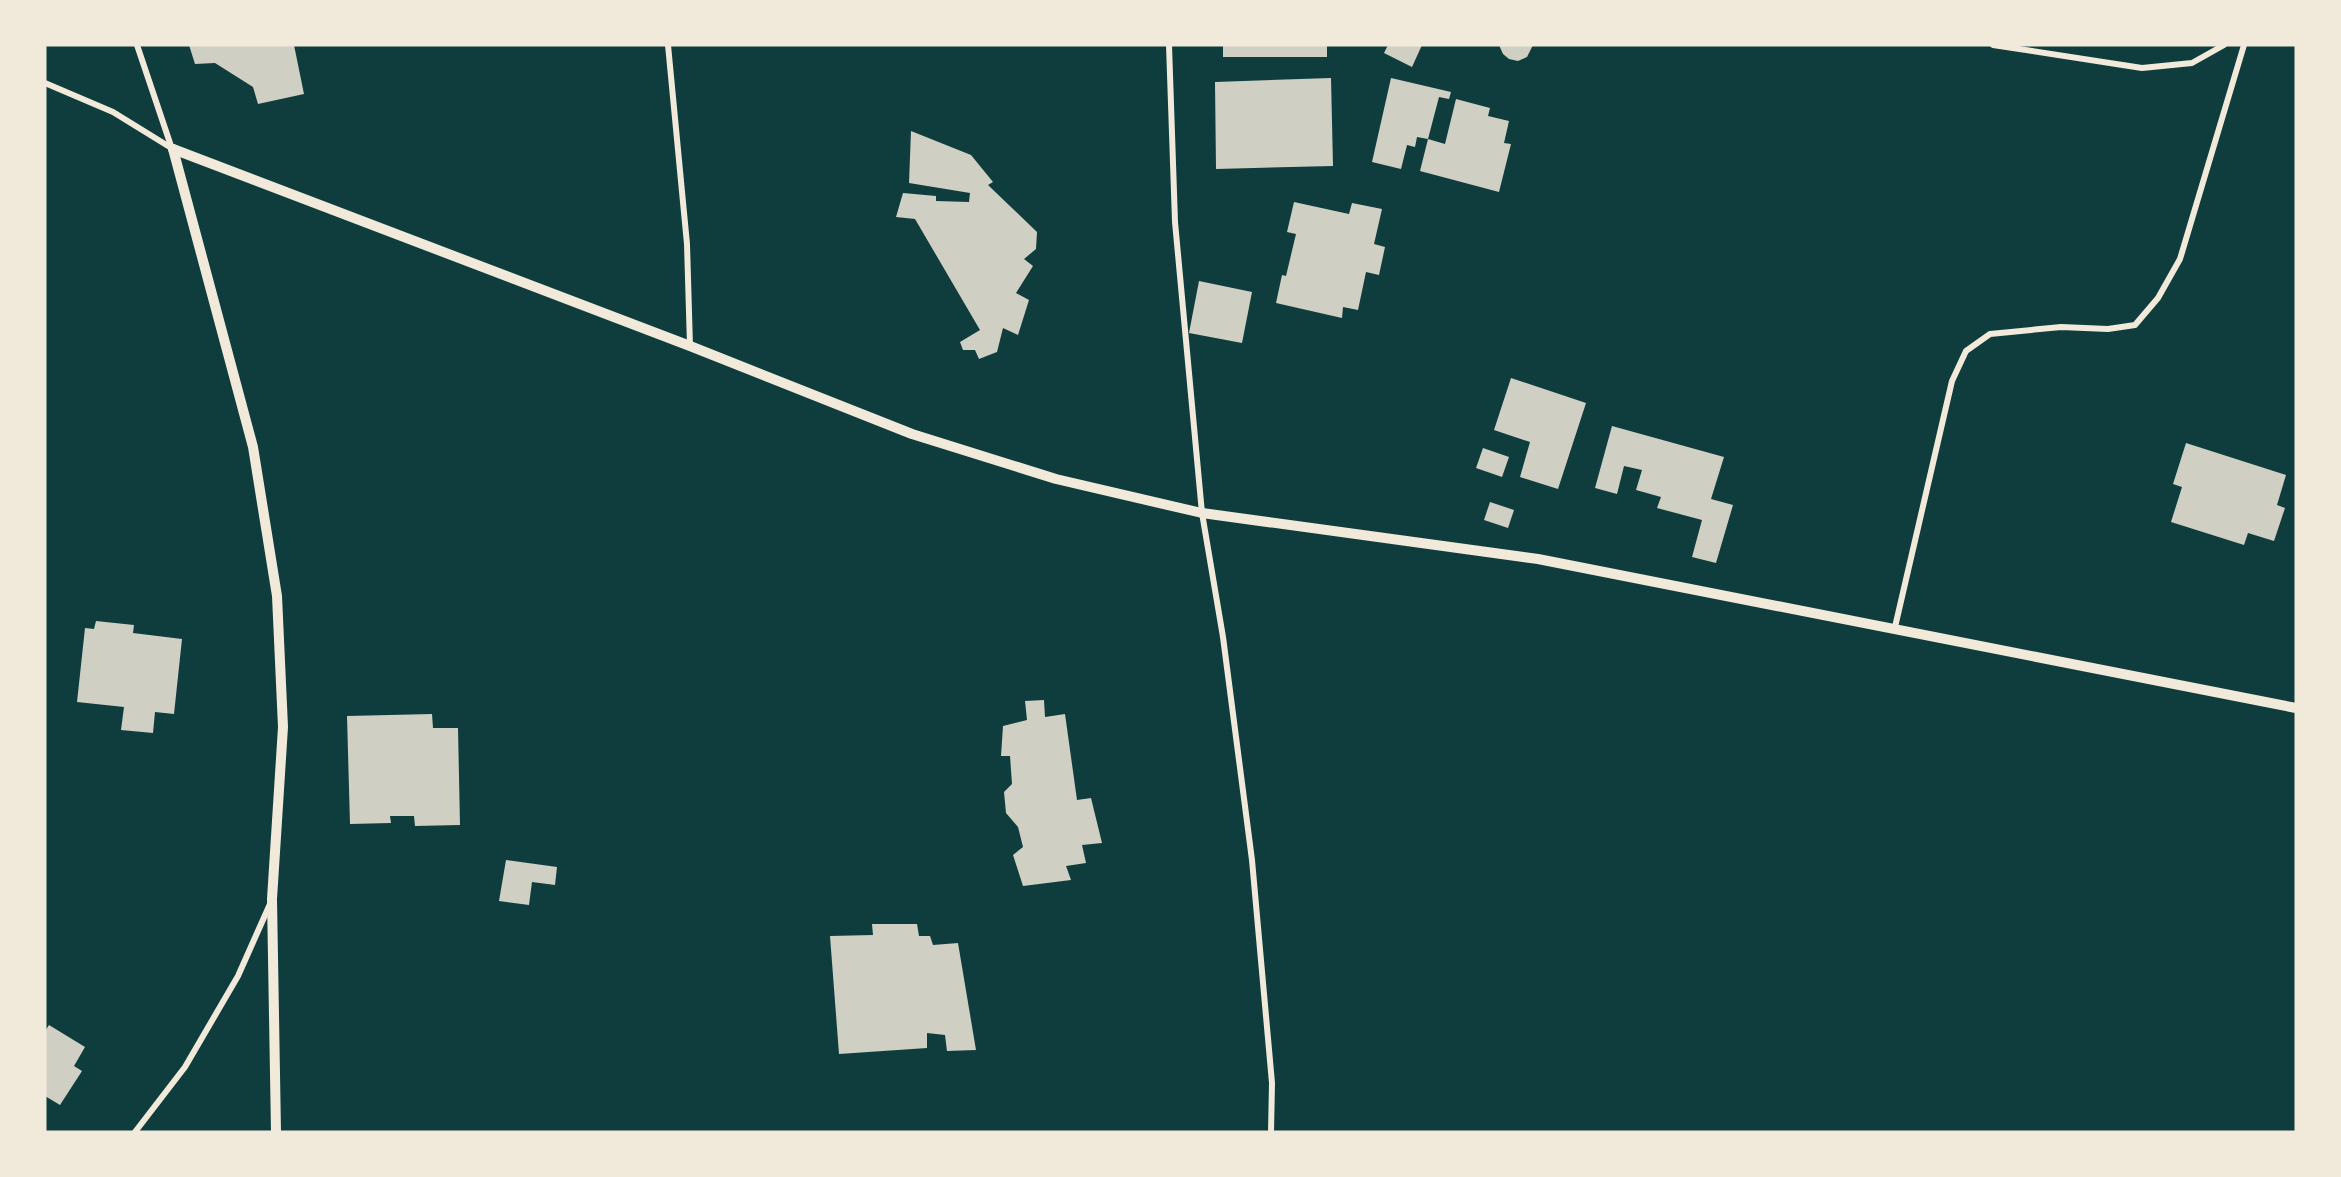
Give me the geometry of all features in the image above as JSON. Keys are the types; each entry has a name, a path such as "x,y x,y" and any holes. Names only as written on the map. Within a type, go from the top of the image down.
{"street":[{"path":"137,45 172,149 253,447 277,596 283,727 272,899 276,1132"},
{"path":"668,45 687,244 690,346"},
{"path":"1169,45 1175,222 1202,513 1223,637 1252,860 1272,1083 1272,1132"},
{"path":"1994,45 2142,68 2192,63 2224,45"},
{"path":"1895,627 1952,381 1966,351 1990,334 2061,327 2108,329 2135,325 2158,298 2180,259 2244,45"},
{"path":"45,82 113,112 172,149 690,346 912,434 1056,479 1202,513 1538,559 1895,627 2296,708"},
{"path":"135,1132 185,1067 238,976 272,899"}],"building":[{"path":"189,45 294,45 304,94 258,104 253,87 215,63 195,64"},
{"path":"1223,45 1327,45 1327,57 1223,57"},
{"path":"1388,45 1422,45 1412,67 1384,53"},
{"path":"1499,45 1533,45 1527,57 1518,61 1509,59 1503,54"},
{"path":"1331,78 1333,166 1216,169 1215,82"},
{"path":"1391,78 1451,92 1449,99 1439,97 1428,139 1417,137 1415,147 1407,145 1401,169 1372,162"},
{"path":"1456,99 1490,108 1488,116 1509,121 1504,143 1511,144 1499,192 1420,171 1428,139 1445,144"},
{"path":"911,131 971,155 993,182 988,185 1037,232 1036,249 1024,259 1033,266 1016,293 1029,300 1018,335 1003,328 997,352 979,359 975,350 963,350 960,342 980,330 915,219 896,217 903,193 936,196 936,201 969,202 970,193 909,183"},
{"path":"1294,202 1349,214 1352,203 1382,209 1374,244 1385,247 1379,275 1366,272 1358,310 1343,307 1342,318 1276,303 1282,275 1286,276 1296,234 1287,232"},
{"path":"1199,281 1252,292 1242,343 1189,333"},
{"path":"1511,378 1586,403 1558,489 1520,477 1530,442 1494,430"},
{"path":"1612,426 1724,457 1711,499 1733,505 1716,563 1692,557 1702,520 1657,508 1661,497 1636,490 1642,470 1624,466 1617,494 1595,488"},
{"path":"2186,443 2286,475 2277,505 2285,508 2274,541 2248,533 2244,545 2171,522 2182,487 2173,484"},
{"path":"1483,448 1509,457 1502,477 1476,468"},
{"path":"1490,502 1514,510 1508,528 1484,520"},
{"path":"96,621 134,625 133,633 182,639 174,714 155,712 153,733 121,730 124,707 77,702 85,628 94,629"},
{"path":"1044,700 1045,717 1065,714 1077,800 1091,798 1102,843 1082,845 1086,863 1066,866 1071,880 1023,886 1013,855 1023,847 1018,827 1006,813 1004,792 1012,784 1010,756 1001,756 1003,726 1027,720 1025,701"},
{"path":"432,714 433,728 458,728 460,825 415,826 414,816 390,816 391,823 350,824 347,716"},
{"path":"506,860 557,867 555,885 532,882 529,905 499,901"},
{"path":"872,924 917,924 919,936 930,936 933,945 958,943 976,1050 947,1051 945,1035 927,1033 927,1048 839,1054 830,936 873,935"},
{"path":"49,1025 85,1047 74,1066 82,1071 60,1105 45,1096 45,1031"}]}
